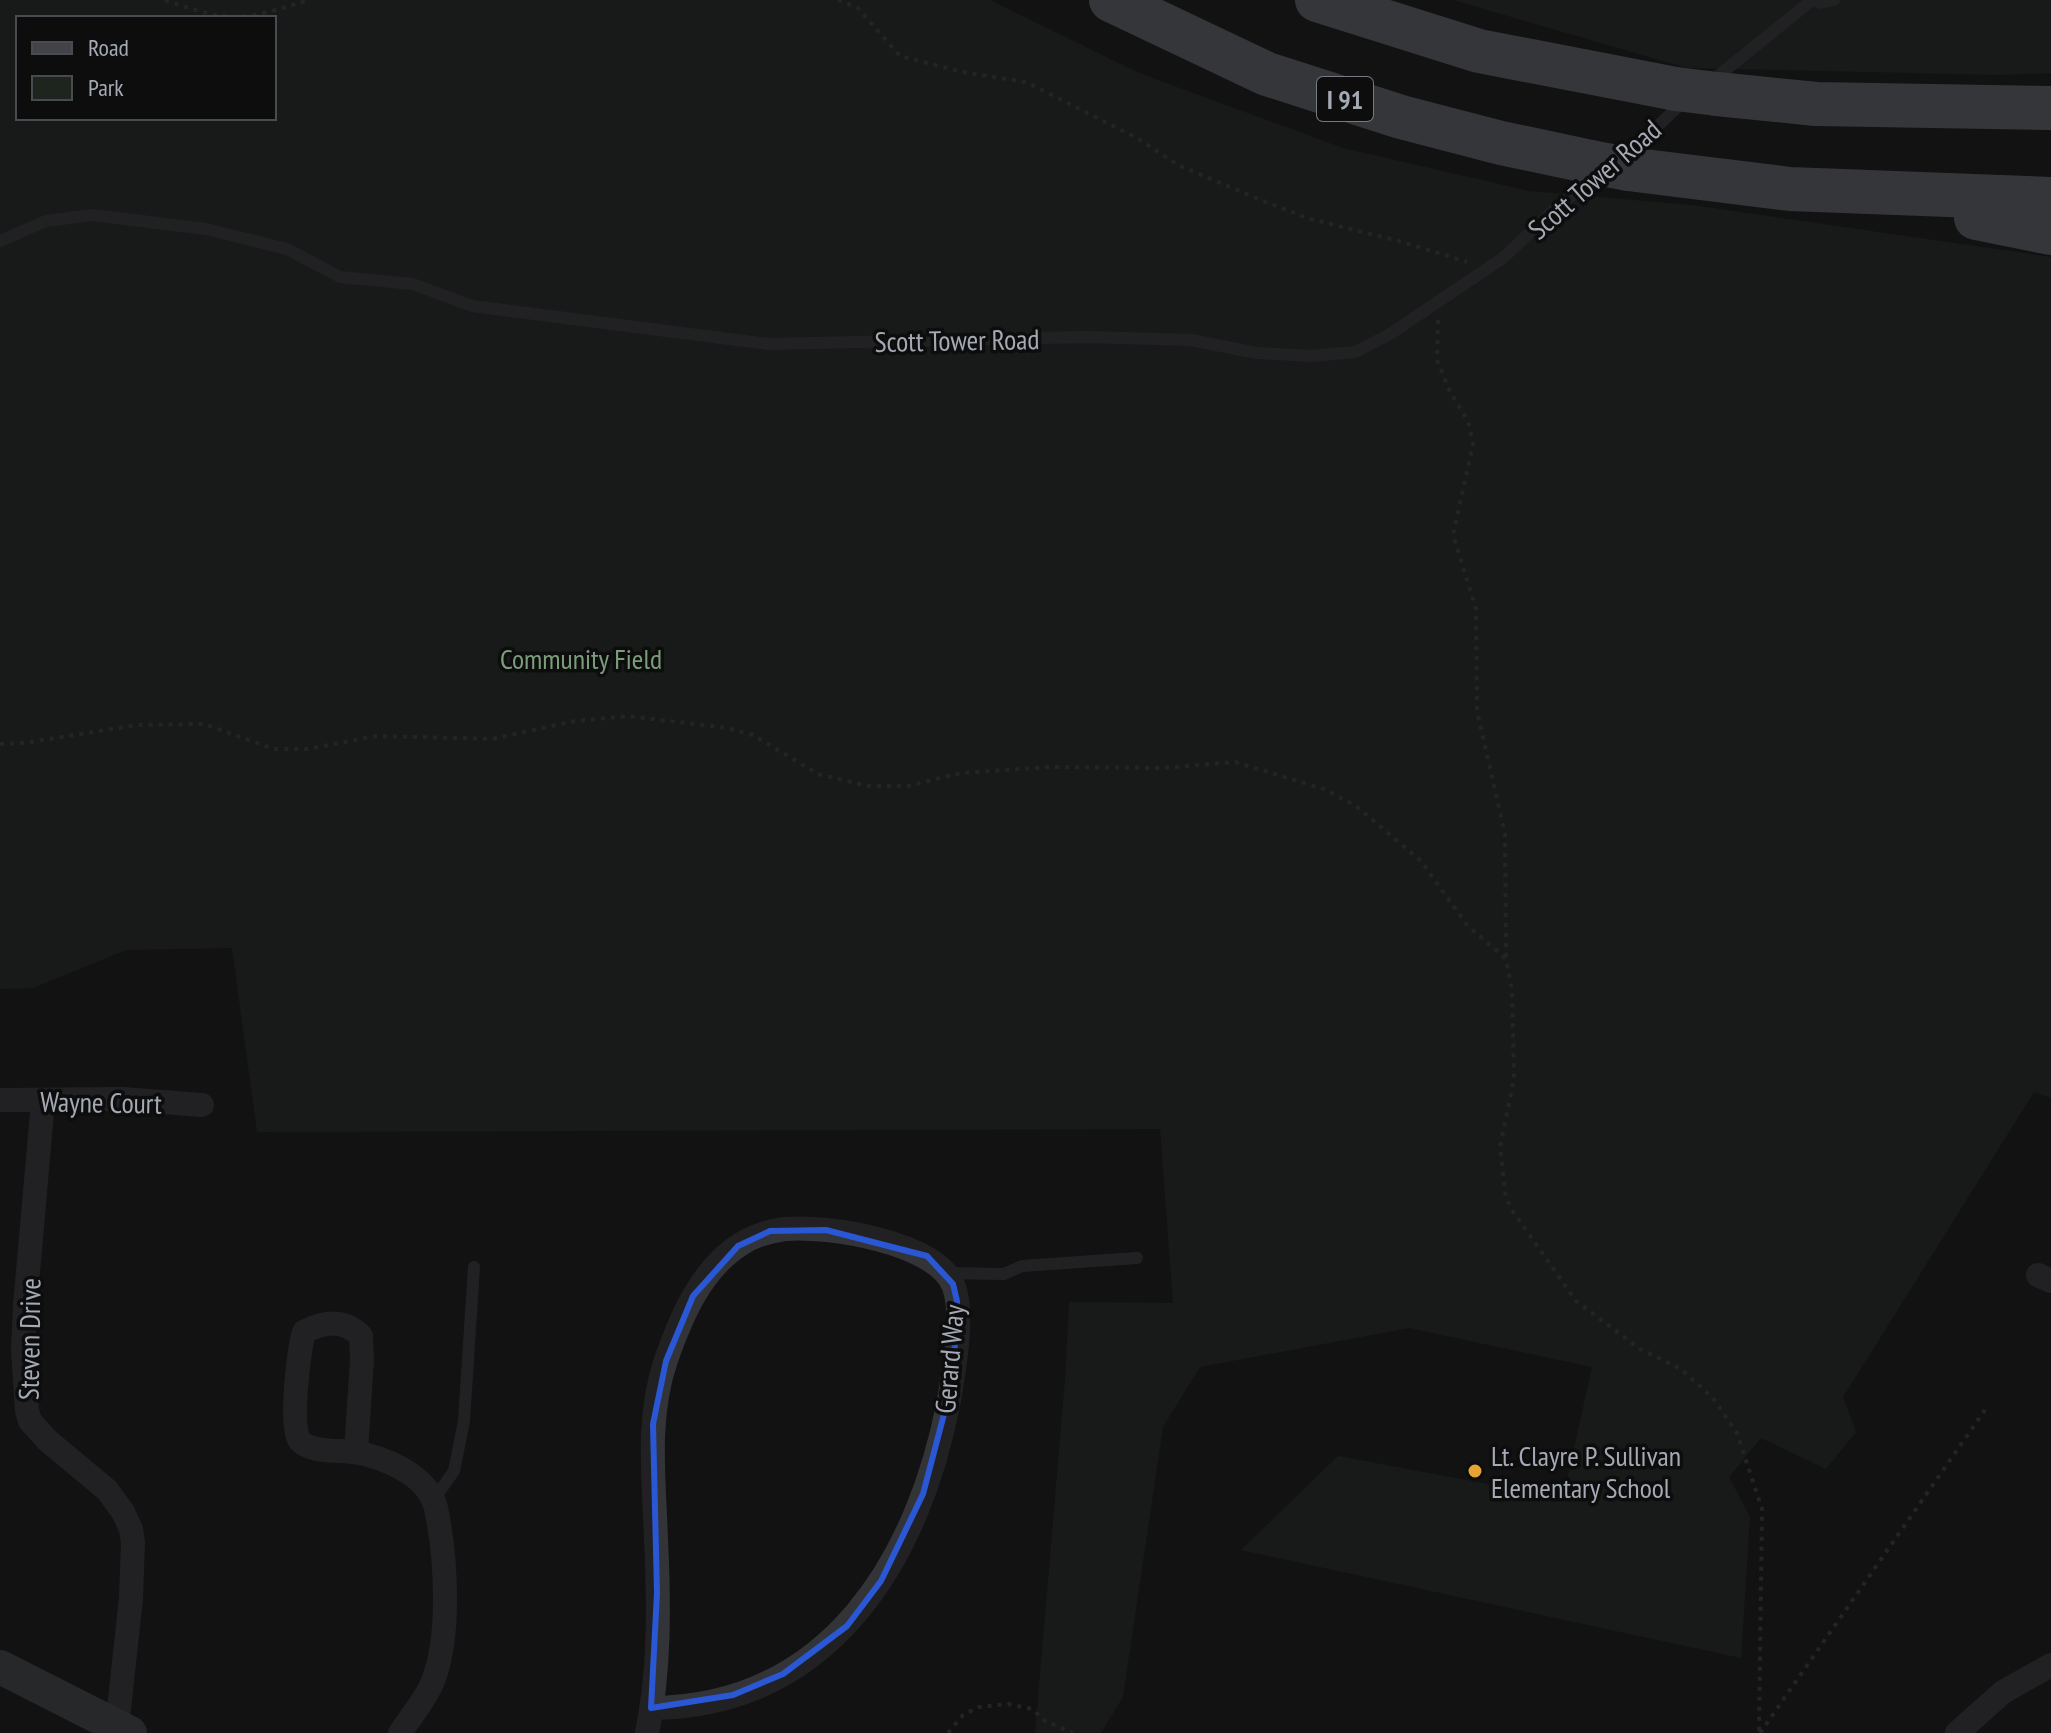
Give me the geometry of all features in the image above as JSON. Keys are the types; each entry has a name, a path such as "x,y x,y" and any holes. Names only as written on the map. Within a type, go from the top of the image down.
{"highway":[{"name":"I 91","path":"1111,0 1267,74 1401,117 1501,143 1610,166 1790,189 2051,199"},
{"path":"1317,0 1479,51 1696,92 1816,104 2051,108"},
{"path":"1860,194 2051,233"}],"street":[{"name":"Wayne Court","path":"0,1100 122,1099 202,1105"},
{"name":"Steven Drive","path":"43,1101 25,1306 23,1350 27,1411 35,1428 47,1440 107,1490 131,1529 132,1584 124,1730"},
{"name":"Gerard Way","path":"647,1733 657,1634 655,1402 669,1351 693,1296 707,1275 738,1246 756,1236 786,1229 826,1230 911,1249 927,1256 946,1273 953,1284 957,1301 953,1380 934,1461 910,1526 865,1605 828,1644 783,1674 733,1695 651,1708"},
{"path":"356,1452 361,1336 351,1327 339,1323 315,1326 304,1332 299,1347 295,1410 297,1437 301,1443 356,1452 386,1461 425,1485 434,1499 441,1534 444,1576 440,1651 433,1681 400,1733"},
{"path":"1957,1733 2003,1692 2051,1665"},
{"path":"0,1667 124,1730"}],"lane":[{"name":"Scott Tower Road","path":"0,241 46,221 92,215 206,229 287,249 340,277 413,284 472,306 768,344 1087,337 1191,340 1257,353 1312,356 1355,352 1390,334 1503,258 1558,206 1633,151 1676,107 1812,0"},
{"path":"1812,0 1820,3 1834,0"},
{"path":"946,1273 1004,1274 1022,1266 1137,1258"},
{"path":"434,1499 454,1471 464,1421 474,1267"}],"path":[{"path":"165,0 217,16"},
{"path":"250,16 308,0"},
{"path":"838,0 858,8 900,56 962,72 1026,82 1137,138 1178,165 1283,209 1310,219 1452,256 1480,267 1503,258"},
{"path":"1439,301 1437,360 1450,392 1468,421 1473,444 1453,535 1476,609 1477,711 1505,834 1506,959 1512,990 1514,1079 1500,1147 1506,1198 1576,1301 1640,1349 1681,1369 1713,1398 1737,1433 1762,1509 1759,1733"},
{"path":"0,744 137,725 204,724 274,749 308,749 376,736 492,739 575,721 629,716 726,728 753,735 818,774 868,786 908,786 961,773 1050,767 1163,768 1235,762 1324,789 1356,806 1421,861 1467,925 1506,959"},
{"path":"1759,1733 1985,1410"},
{"path":"948,1733 963,1715 979,1707 1008,1704 1032,1709 1045,1721 1073,1733"}],"highlighted area":[{"path":"826,1230 927,1256 953,1284 957,1301 953,1380 923,1494 881,1581 847,1626 783,1674 733,1695 651,1708 657,1593 653,1424 666,1361 693,1296 738,1246 770,1231"}],"green space":[{"name":"Community Field","path":"0,0 990,0 1139,73 1343,148 1529,191 1692,205 2051,257 2051,1098 2034,1092 1843,1397 1856,1432 1826,1469 1761,1438 1729,1477 1750,1517 1741,1658 1241,1550 1338,1456 1563,1498 1592,1367 1409,1328 1200,1367 1163,1427 1123,1697 1101,1733 1035,1733 1069,1302 1173,1303 1160,1129 257,1132 232,948 126,950 33,988 0,989"},
{"path":"1453,0 2051,0 2051,73 2000,75 1687,68"}],"place":[{"name":"Lt. Clayre P. Sullivan Elementary School","path":"1475,1471"}]}
